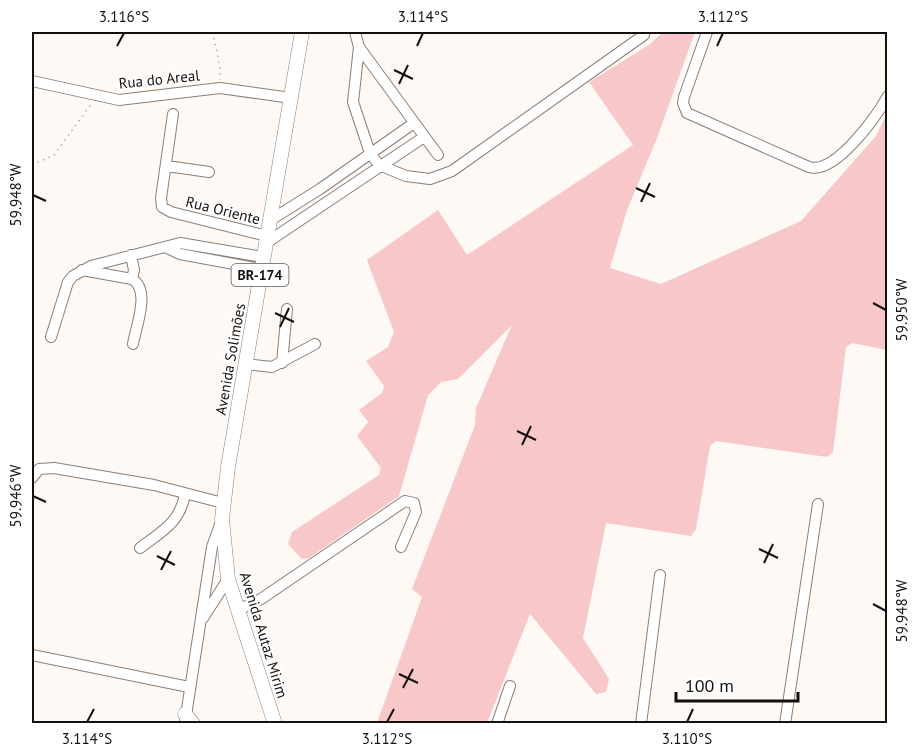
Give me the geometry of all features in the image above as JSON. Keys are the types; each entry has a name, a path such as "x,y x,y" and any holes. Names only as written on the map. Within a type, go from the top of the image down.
{"main road":[{"name":"Avenida Solimões","path":"222,519 264,251 302,32"},
{"name":"Avenida Autaz Mirim","path":"222,519 228,579 275,723"}],"street":[{"path":"355,32 359,47 438,155"},
{"path":"708,32 684,97 683,103 687,113 809,167 817,169 830,165 869,125 888,96"},
{"path":"359,47 353,102 370,153 379,165 418,178 430,179 444,176 644,35"},
{"name":"Rua do Areal","path":"32,81 97,96 130,99 220,88 291,98"},
{"path":"173,114 167,166 209,172"},
{"path":"269,221 414,123"},
{"path":"51,337 68,282 81,270 108,260 167,248 180,254 264,251 379,165 424,137"},
{"name":"Rua Oriente","path":"167,166 162,207 264,251"},
{"path":"131,255 134,270 132,279"},
{"path":"108,260 105,269 109,275"},
{"path":"81,270 132,279 142,291 133,344"},
{"path":"282,363 287,309"},
{"path":"246,364 272,367 315,344"},
{"path":"32,478 39,470 54,468 154,485 223,503"},
{"path":"140,548 176,520 182,512 185,494"},
{"path":"238,610 261,599 405,501 410,501 414,503 416,512 401,548"},
{"path":"785,723 818,504"},
{"name":"Avenida Solimões","path":"188,720 189,687 212,547 222,519"},
{"path":"641,723 660,574"},
{"name":"Avenida Solimões","path":"201,621 228,579"},
{"path":"32,656 189,687"},
{"path":"497,723 510,686"}],"path":[{"path":"213,32 218,50 220,88"},
{"path":"32,165 54,155 97,96"}],"shaded area":[{"path":"663,32 695,32 657,138 627,210 610,268 661,284 801,221 876,136 887,113 887,350 852,343 846,347 833,452 827,457 716,441 710,446 696,529 691,536 606,523 583,638 609,679 606,692 596,694 530,614 487,723 377,723 422,597 412,589 475,425 476,408 512,325 458,379 441,382 428,395 399,496 309,558 302,559 288,544 292,532 379,475 381,468 357,436 368,422 359,410 382,393 384,386 366,361 388,347 394,332 367,260 438,210 467,255 633,145 589,82 649,45"}]}
